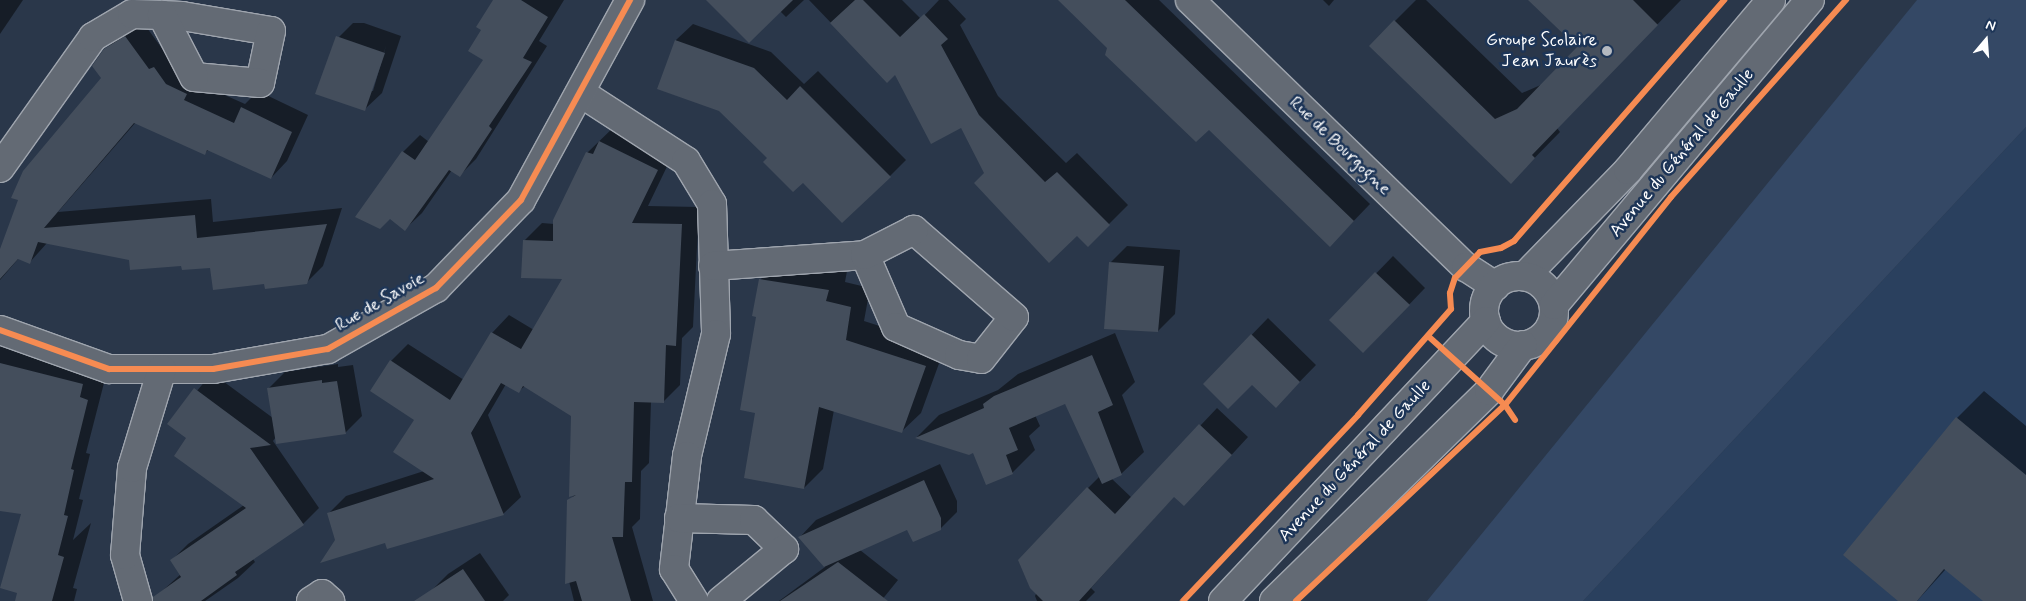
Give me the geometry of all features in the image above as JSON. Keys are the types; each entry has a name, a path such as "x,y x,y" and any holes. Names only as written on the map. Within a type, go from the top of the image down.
{"street":[{"name":"Rue de Savoie","path":"0,330 109,369 213,369 328,349 436,288 521,200 630,0"},
{"name":"Rue de Bourgogne","path":"1190,0 1466,267 1495,286"},
{"name":"Avenue du Général de Gaulle","path":"1525,276 1628,170 1771,0"},
{"name":"Avenue du Général de Gaulle","path":"1554,305 1810,0"},
{"path":"0,168 93,37 132,14 162,16"},
{"path":"581,93 686,161 712,204 716,334 687,456 674,569 694,601"},
{"path":"714,266 865,255 914,230 1014,317 981,359 959,355 896,327 865,255"},
{"path":"1525,276 1547,289 1554,305 1554,315 1547,332 1540,339 1523,345 1504,342 1486,321 1485,306 1495,286 1509,277 1525,276"},
{"name":"Avenue du Général de Gaulle","path":"1223,601 1486,321"},
{"path":"1274,601 1489,391 1523,345"},
{"path":"138,601 125,555 132,468 162,369"},
{"path":"679,518 754,520 784,549 721,601"},
{"path":"311,601 322,594 330,601"}],"shaded area":[{"path":"1917,0 2026,0 2026,127 1583,601 1427,601"},
{"path":"2026,127 2026,601 1583,601"}],"building":[{"path":"493,0 521,0 548,17 523,58 532,62 489,126 492,129 460,177 449,170 405,231 390,219 380,229 355,217 402,151 415,160 483,60 468,51 481,30 476,27"},
{"path":"706,0 793,0 749,43"},
{"path":"855,0 863,0 900,37 924,14 948,39 941,45 979,115 1045,182 1057,172 1110,225 1088,247 1077,236 1049,263 974,183 984,173 961,128 931,144 895,75 887,83 830,23"},
{"path":"1058,0 1125,0 1354,221 1330,247 1209,130 1196,142 1105,55 1107,48"},
{"path":"1528,0 1633,0 1658,25 1532,155 1535,158 1511,184 1369,46 1394,20 1495,119 1517,109 1577,47"},
{"path":"125,36 149,69 154,67 166,84 187,94 184,100 234,123 241,107 292,132 271,179 207,150 205,155 134,123 44,228 195,215 197,238 327,224 307,284 265,289 264,284 213,290 210,268 182,270 181,266 130,270 129,260 38,242 30,264 18,259 0,279 0,249 18,200 11,198 23,171 101,78 92,66 104,49"},
{"path":"336,36 385,53 365,111 315,94"},
{"path":"675,40 754,68 787,100 800,86 891,177 842,223 803,183 793,192 763,162 767,158 719,111 657,89"},
{"path":"599,141 658,170 632,223 682,224 676,346 666,345 664,403 634,402 632,482 625,482 623,537 612,537 631,601 582,601 576,581 565,584 567,500 576,495 569,497 571,416 523,386 519,393 501,383 471,433 504,515 387,549 385,543 320,563 335,540 327,513 434,479 393,452 414,420 370,391 390,360 450,400 491,332 521,349 562,279 521,278 523,240 553,241 553,220 586,152 593,154"},
{"path":"1109,262 1164,266 1158,332 1104,329"},
{"path":"1375,272 1410,305 1363,353 1329,320"},
{"path":"759,279 829,290 826,301 851,307 846,340 926,366 902,433 819,407 804,489 744,478 755,413 740,410 756,317 752,316"},
{"path":"1251,334 1300,382 1276,408 1252,385 1228,409 1203,384"},
{"path":"1092,355 1113,405 1098,412 1122,475 1102,484 1065,404 1009,428 1018,450 1006,455 1013,474 986,485 973,453 969,455 915,438 984,408 983,404 994,396"},
{"path":"0,363 83,384 80,397 88,400 71,469 74,470 64,515 68,516 58,555 64,557 52,601 15,601 17,593 0,588 21,514 0,511"},
{"path":"322,380 322,383 337,381 346,434 276,444 267,388"},
{"path":"194,388 271,445 250,448 304,525 235,572 237,575 201,601 153,601 153,597 181,577 170,560 246,508 174,456 186,438 167,424"},
{"path":"1956,417 2026,475 2026,601 1983,601 1944,569 1917,601 1898,601 1843,555"},
{"path":"1199,424 1232,455 1184,506 1174,497 1079,601 1043,601 1030,588 1018,560 1087,487 1115,514"},
{"path":"924,480 941,518 941,530 913,542 907,530 824,567 798,537"},
{"path":"838,562 888,601 780,601"},
{"path":"463,569 485,601 414,601"}],"cycle path":[{"path":"0,330 109,369 213,369 328,349 436,288 521,200 630,0"},
{"path":"1183,601 1358,415 1451,309 1450,293 1455,278 1480,252 1501,248 1514,241 1724,0"},
{"path":"1296,601 1505,405 1671,197 1846,0"},
{"path":"1428,336 1505,405 1515,420"}],"place":[{"name":"Groupe Scolaire Jean Jaurès","path":"1607,51"}]}
